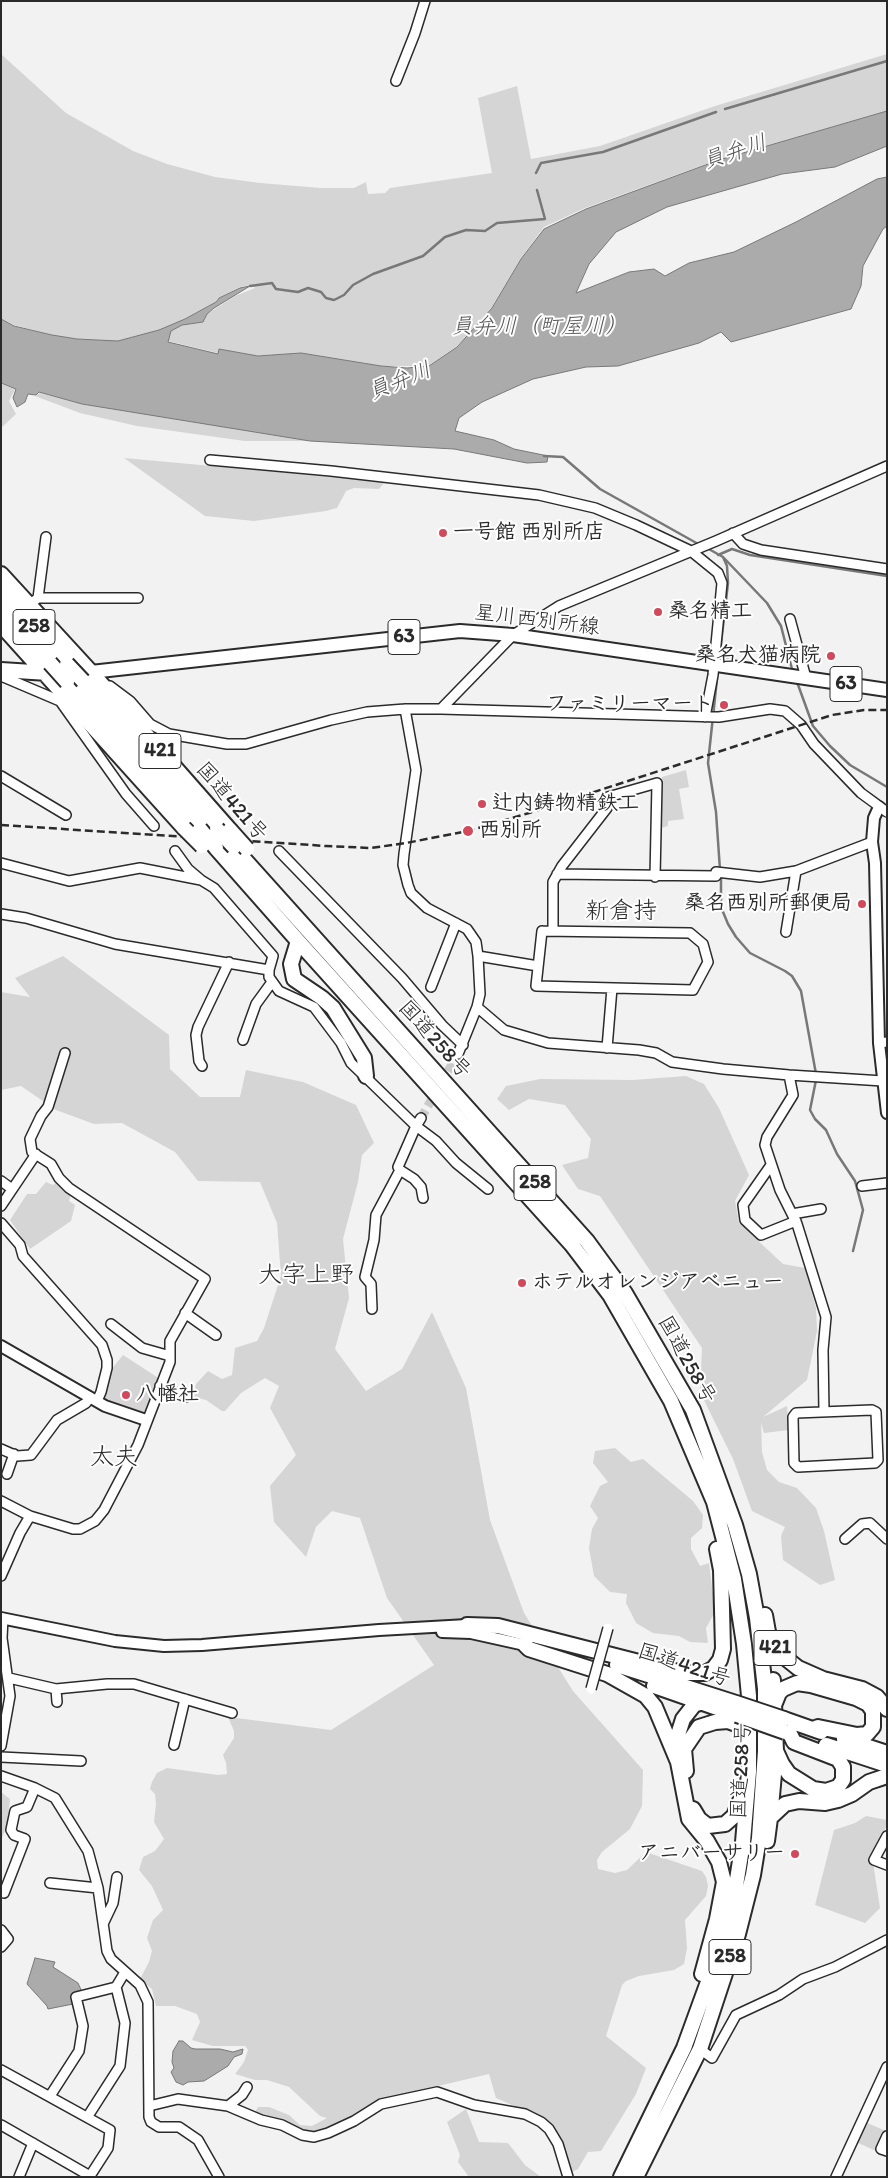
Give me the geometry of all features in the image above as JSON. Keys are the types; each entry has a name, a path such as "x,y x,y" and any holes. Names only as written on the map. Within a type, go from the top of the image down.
{"highway":[{"path":"1,574 33,601 87,676"},
{"name":"国道258号","path":"1,590 67,664 87,676 241,849 268,886 586,1241 625,1293 693,1410 735,1525 749,1574 757,1618 765,1689 762,1804 753,1875 738,1934 700,2050 627,2174"},
{"name":"国道258号","path":"1,608 47,668 67,682 572,1245 610,1295 671,1401 714,1502 734,1579 744,1644 749,1696 749,1772 743,1842 734,1898 720,1949 684,2048 627,2174"},
{"path":"1,624 47,668"},
{"path":"1,670 47,668 87,676"},
{"name":"421","path":"47,668 184,828 254,891"},
{"path":"298,941 291,964 294,979 333,1008 364,1058 366,1076"},
{"path":"467,1625 498,1626 682,1673 705,1673 714,1668 720,1660 723,1649 721,1570 713,1530 714,1502"},
{"name":"421","path":"735,1525 750,1547 762,1593 768,1632 778,1652 798,1668 823,1679 862,1690 877,1697 887,1708"},
{"name":"国道421号","path":"467,1625 623,1667 716,1697 736,1714 770,1727 813,1729 887,1753"},
{"path":"700,2050 728,1988 751,1915 764,1862 776,1752 775,1703 768,1632"},
{"path":"525,1645 529,1649 607,1674 646,1696 659,1716 678,1762"},
{"name":"国道421号","path":"525,1645 610,1670 700,1703 786,1728 887,1765"},
{"path":"775,1703 783,1689 797,1683 811,1685 856,1698 868,1704 873,1712 873,1727 867,1734 857,1735 818,1727 813,1729"},
{"path":"627,2174 674,2056 699,1986 717,1919 724,1882 719,1862 707,1841 689,1819 676,1741 683,1719 694,1705 716,1697"},
{"path":"736,1714 728,1721 706,1724 694,1732 684,1749 688,1790 692,1808 699,1819 708,1826 717,1826 725,1824 734,1816 749,1772"},
{"path":"776,1752 789,1774 812,1789 826,1791 838,1787 843,1780 843,1767 838,1759 794,1742 786,1728"},
{"path":"770,1818 785,1804 799,1801 825,1803 838,1800 852,1794 869,1782 887,1776"}],"main road":[{"name":"星川西別所線","path":"87,676 460,632 513,635 887,690"}],"street":[{"path":"396,81 415,33 425,1"},
{"path":"210,460 331,471 539,495 595,508 692,551 718,574 722,583 717,665 713,675 706,717"},
{"path":"441,709 513,635 559,606 716,541 887,466"},
{"path":"733,533 743,544 761,550 887,569"},
{"path":"46,537 33,601 138,598"},
{"path":"790,619 806,678"},
{"path":"1,676 60,701 126,794 154,826"},
{"path":"87,676 130,701 150,724 156,728 169,734 227,744 246,744 331,720 368,712 405,709 706,717 770,709 785,711 801,725 814,744 855,786 883,809 874,818 872,842 875,863 883,1080 887,1113"},
{"path":"405,709 416,770 404,854 405,874 411,893 418,900 427,908 456,923 472,934 478,956 480,994 477,1007 458,1054"},
{"path":"1,776 66,815"},
{"path":"553,930 553,882 607,808 608,798 657,782 655,877"},
{"path":"557,874 655,877 719,874 760,878 796,871 872,842"},
{"path":"175,851 188,869 214,888 273,956 270,970 272,982 279,992 314,1007 341,1043 351,1063 418,1122 456,1163 488,1189"},
{"path":"279,851 402,978 442,1025 463,1045"},
{"path":"1,863 69,881 140,868 201,880"},
{"path":"786,932 796,871"},
{"path":"1,914 26,918 115,944 270,970"},
{"path":"432,987 456,923"},
{"path":"553,930 690,933 703,944 708,962 693,990 536,986 538,966 542,931 553,930"},
{"path":"478,956 538,966"},
{"path":"202,1066 198,1060 196,1035 198,1027 229,962"},
{"path":"243,1040 256,1004 272,982"},
{"path":"607,1048 612,988"},
{"path":"477,1007 504,1030 548,1043 639,1050 656,1053 672,1062 789,1075 883,1080"},
{"path":"1,1501 30,1516 73,1530 80,1530 95,1521 109,1502 138,1445 146,1420 170,1362 170,1341 205,1279 69,1188 59,1178 51,1164 36,1154 31,1148 30,1139 41,1116 48,1107 65,1053"},
{"path":"789,1075 793,1095 765,1141 780,1190 794,1218 819,1288 826,1317 823,1350 824,1412"},
{"path":"372,1309 371,1284 365,1277 374,1240 376,1215 400,1170 398,1167 418,1122"},
{"path":"1,1206 36,1154"},
{"path":"771,1165 743,1205 745,1220 761,1235 794,1218 821,1210"},
{"path":"400,1170 414,1179 421,1187 423,1198"},
{"path":"1,1181 12,1189"},
{"path":"862,1186 887,1183"},
{"path":"1,1223 20,1244 23,1256 102,1345 107,1360 101,1392 86,1404 57,1420 31,1455 14,1454 1,1450"},
{"path":"186,1313 216,1335"},
{"path":"111,1324 142,1348 170,1356"},
{"path":"1,1346 115,1411 146,1420"},
{"path":"160,1386 186,1397"},
{"path":"872,1410 876,1412 878,1460 875,1463 798,1467 794,1463 793,1417 796,1413 824,1412 872,1410"},
{"path":"876,1427 887,1427"},
{"path":"7,1474 14,1454"},
{"path":"1,1576 20,1533 30,1516"},
{"path":"845,1539 862,1524 870,1523 887,1539"},
{"path":"1,1746 10,1696 2,1638 2,1618 115,1641 164,1646 202,1646 379,1630 467,1625"},
{"path":"591,1689 608,1628"},
{"path":"379,1630 471,1633 525,1645"},
{"path":"9,1678 56,1690 124,1683 232,1713"},
{"path":"56,1690 57,1702"},
{"path":"174,1745 185,1699"},
{"path":"1,1757 81,1761"},
{"path":"1,1776 35,1788 55,1798 88,1850 98,1888 108,1952 111,1959 140,1985 148,2002 149,2117 153,2124 159,2128 179,2127 198,2140 219,2177"},
{"path":"4,1893 26,1839 14,1835 12,1830 15,1811 27,1807 35,1788"},
{"path":"887,1836 874,1860 887,1865"},
{"path":"104,1922 113,1903 117,1877"},
{"path":"50,1883 98,1888"},
{"path":"1,1930 8,1939 1,1947"},
{"path":"700,2050 712,2058 736,2015 780,1995 803,1979 835,1967 887,1940"},
{"path":"50,2096 79,2051 83,2026 76,1997 116,1987 125,1972"},
{"path":"88,2116 120,2066 125,2023 116,1987"},
{"path":"836,2177 887,2067"},
{"path":"1,2070 88,2116 110,2130 108,2148 90,2176 1,2125"},
{"path":"228,2106 242,2095 247,2087"},
{"path":"149,2106 178,2100 228,2106 261,2120 282,2125 302,2135 314,2137 346,2125 381,2104 437,2092 474,2105 525,2114 541,2122 549,2129 558,2144 568,2177"},
{"path":"887,2136 881,2149 887,2151"},
{"path":"19,2177 33,2143"}],"shaded area":[{"path":"1,54 66,113 133,151 167,164 215,177 260,183 321,188 354,188 366,182 368,194 385,193 390,188 492,173 478,98 517,86 531,159 600,146 715,106 887,54 887,111 720,159 585,208 544,227 521,258 492,307 457,346 428,366 381,366 301,353 259,356 219,349 218,353 168,341 171,331 182,325 203,322 207,314 235,296 255,288 251,285 240,287 218,298 215,302 185,319 159,330 118,341 77,339 53,335 14,325 1,319"},
{"path":"1,384 15,389 9,401 16,414 1,428"},
{"path":"40,393 83,404 186,419 310,441 245,441 137,426 80,413 35,396"},
{"path":"124,458 384,483 379,489 354,488 346,491 337,508 254,521 205,516"},
{"path":"686,770 689,787 679,789 684,819 668,821 668,826 658,829 662,777"},
{"path":"63,956 169,1035 170,1069 200,1097 240,1097 246,1070 303,1082 356,1105 374,1143 362,1155 358,1182 343,1239 349,1298 335,1349 366,1391 402,1369 432,1312 466,1388 490,1520 524,1613 573,1691 643,1770 642,1806 630,1829 602,1852 597,1860 598,1869 615,1873 627,1870 646,1852 702,1871 706,1877 708,1886 706,1896 685,1920 687,1948 684,1964 674,1970 639,1976 626,1981 622,1985 606,2036 646,2068 636,2094 601,2151 588,2152 578,2169 572,2172 567,2155 555,2133 544,2119 496,2098 489,2074 396,2096 374,2104 346,2121 315,2134 304,2132 287,2123 255,2112 258,2107 269,2107 289,2115 300,2125 312,2126 327,2118 320,2116 289,2087 267,2080 255,2080 235,2074 244,2062 248,2050 245,2046 213,2046 192,2040 200,2022 197,2014 175,2006 156,2006 152,1989 140,1979 149,1962 152,1951 147,1938 153,1920 163,1910 152,1886 139,1870 143,1857 155,1851 164,1839 154,1822 155,1794 150,1789 157,1773 167,1768 218,1775 227,1774 223,1755 234,1738 234,1731 228,1717 331,1730 434,1665 387,1598 360,1518 332,1511 316,1527 306,1557 274,1522 270,1486 296,1455 270,1408 279,1386 265,1378 241,1393 225,1411 222,1411 206,1400 193,1397 196,1384 208,1371 222,1379 232,1375 235,1348 257,1341 264,1328 281,1276 277,1223 260,1182 198,1181 175,1152 122,1123 94,1124 56,1110 21,1086 1,1090 1,992 30,997 15,978"},
{"path":"686,1076 704,1084 719,1108 749,1175 735,1201 739,1223 783,1264 805,1268 816,1308 817,1331 807,1380 763,1417 787,1406 789,1430 764,1433 761,1423 762,1452 767,1470 779,1482 797,1488 816,1508 824,1531 835,1580 820,1585 783,1560 781,1536 785,1527 752,1511 733,1459 700,1392 702,1348 600,1196 578,1189 562,1165 588,1158 591,1139 565,1105 529,1099 509,1110 497,1099 506,1086 540,1079 633,1080"},
{"path":"58,1181 71,1194 69,1201 75,1205 71,1221 30,1249 10,1220 27,1194 36,1194 46,1182 53,1185"},
{"path":"123,1355 160,1379 147,1412 143,1414 105,1400 104,1394 110,1371"},
{"path":"615,1448 631,1462 643,1459 693,1501 703,1515 702,1528 691,1538 691,1549 700,1566 709,1563 715,1612 706,1628 708,1643 690,1642 679,1636 653,1633 636,1623 626,1603 627,1594 610,1592 594,1576 589,1548 592,1529 598,1518 590,1506 600,1486 608,1482 593,1463 595,1451"},
{"path":"1,1792 10,1799 7,1826 1,1840"},
{"path":"866,1816 887,1820 887,1825 872,1856 880,1908 865,1923 815,1905 834,1830 855,1823"},
{"path":"466,2109 479,2142 508,2143 525,2165 541,2177 469,2177 458,2162 460,2155 447,2122"},
{"path":"865,2122 886,2131 876,2151 856,2142"}],"water":[{"name":"員弁川（町屋川）","path":"887,111 887,146 835,167 782,174 667,207 616,232 589,264 576,293 629,272 654,269 665,276 689,263 734,252 877,179 887,177 887,226 883,229 863,266 861,286 851,309 731,342 721,332 699,343 618,366 586,367 533,379 482,402 459,418 455,431 494,440 514,449 548,456 547,462 527,463 454,449 310,441 82,404 39,392 36,395 28,394 25,402 17,407 13,398 16,389 1,383 1,319 14,326 52,335 77,339 118,341 159,330 185,319 216,302 219,298 240,288 250,286 214,308 207,314 203,322 182,325 171,331 168,342 218,354 219,349 258,356 301,353 381,366 407,368 429,366 457,347 492,308 521,259 544,229 586,209 719,160"},
{"path":"35,1958 55,1962 53,1967 78,1983 82,1992 72,1995 73,2004 48,2009 27,1984"},
{"path":"179,2041 183,2041 195,2049 220,2049 233,2052 243,2049 242,2054 234,2057 228,2066 204,2081 188,2082 183,2085 176,2082 171,2072 174,2068 172,2062 173,2051"}],"waterway":[{"path":"725,109 887,61"},
{"path":"536,173 541,163 603,152 716,112"},
{"path":"250,286 272,283 276,289 298,292 308,288 321,292 326,298 334,300 344,295 353,285 373,274 423,256 445,237 466,230 485,231 497,223 545,219 537,190"},
{"path":"544,456 563,457 600,489 700,545"},
{"path":"707,548 723,557 767,603 781,626 793,673"},
{"path":"718,555 732,549 750,555 887,576"},
{"path":"719,661 728,583 727,566 723,557"},
{"path":"717,679 708,763 716,812 720,870"},
{"path":"797,682 813,726 830,746 850,765 887,787"},
{"path":"721,875 721,907 736,937 750,953 792,976 801,991 816,1074"},
{"path":"816,1080 810,1110 815,1119 826,1130 837,1154 855,1181 863,1210 853,1251"}],"tunnel":[{"path":"421,1118 458,1054"}],"railway":[{"path":"1,825 371,848 468,831 832,715 864,710 887,710"}],"place":[{"name":"一号館 西別所店","path":"443,533"},
{"name":"桑名精工","path":"658,612"},
{"name":"桑名犬猫病院","path":"831,656"},
{"name":"ファミリーマート","path":"724,705"},
{"name":"辻内鋳物精鉄工","path":"482,804"},
{"name":"西別所","path":"468,831"},
{"name":"桑名西別所郵便局","path":"862,904"},
{"name":"ホテルオレンジアベニュー","path":"522,1283"},
{"name":"八幡社","path":"126,1395"},
{"name":"アニバーサリー","path":"795,1854"}],"district":[{"name":"新倉持","path":"621,912"},
{"name":"大字上野","path":"306,1276"},
{"name":"太夫","path":"114,1458"}],"water label":[{"name":"員弁川","path":"735,153"},
{"name":"員弁川","path":"400,382"}]}
